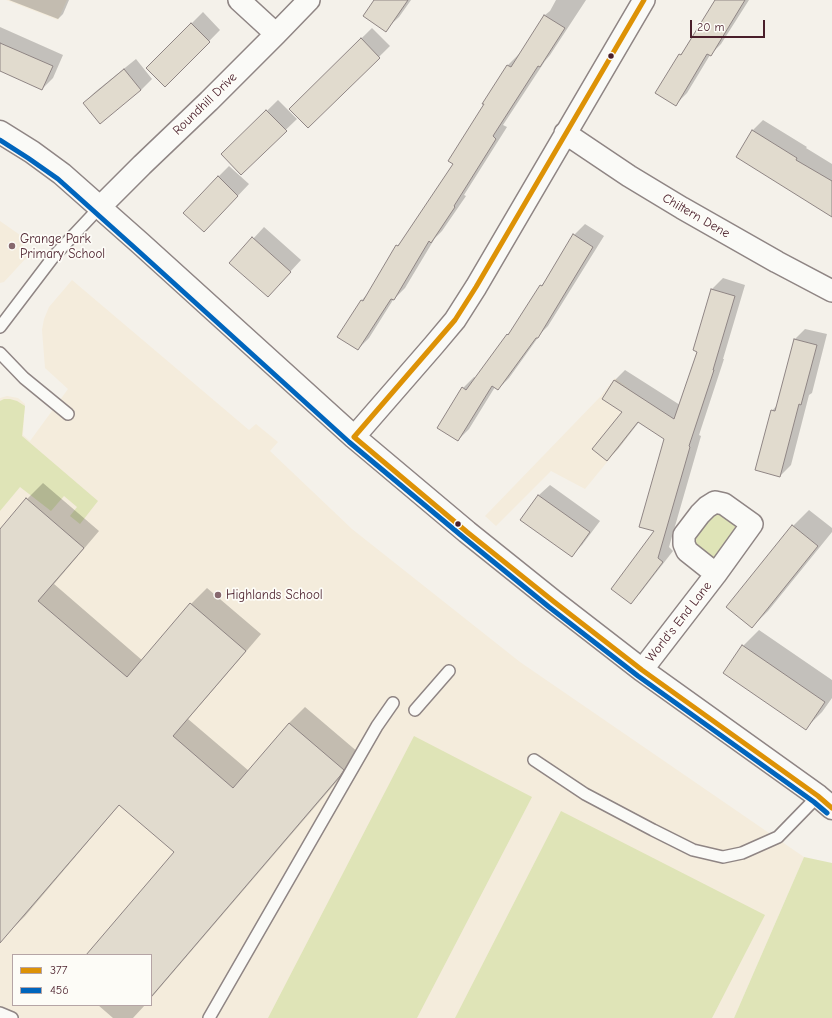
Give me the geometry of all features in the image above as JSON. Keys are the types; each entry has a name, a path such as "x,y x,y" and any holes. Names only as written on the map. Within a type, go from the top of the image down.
{"street":[{"path":"239,0 276,34"},
{"name":"Roundhill Drive","path":"100,208 309,0"},
{"path":"354,437 455,320 476,287 644,0"},
{"name":"World's End Lane","path":"0,132 32,152 62,174 354,437 471,535 642,670 825,802"},
{"name":"Chiltern Dene","path":"565,133 629,176 682,208 777,262 832,291"},
{"name":"World's End Lane","path":"642,670 716,574"}],"lane":[{"path":"0,327 54,256 100,208"},
{"path":"0,353 24,378 68,414"},
{"path":"415,710 450,671"},
{"path":"209,1018 377,726 394,703"},
{"path":"534,760 584,794 653,830 694,850 723,857 742,853 778,837 825,802"},
{"path":"0,1013 12,1018"}],"shaded area":[{"path":"6,0 67,0 58,20"},
{"name":"Grange Park Primary School","path":"0,221 20,235 27,257 4,282 0,283"},
{"name":"Highlands School","path":"72,280 249,430 256,424 278,442 270,451 352,529 520,662 804,857 734,1018 0,1018 0,398 7,396 18,398 25,404 23,435 30,441 68,389 45,368 42,330 44,319 49,307"},
{"path":"615,378 650,405 621,445 585,489 551,471 496,526 485,516 600,397"}],"green space":[{"path":"4,399 17,401 25,406 22,436 98,501 80,524 70,516 77,507 64,496 51,511 20,487 0,511 0,401"},
{"path":"718,513 735,524 735,530 715,557 711,559 697,550 692,536 709,514"},
{"path":"414,736 532,797 417,1018 268,1018"},
{"path":"561,811 765,915 712,1018 455,1018"},
{"path":"804,857 832,863 832,1018 734,1018"}],"building":[{"path":"374,0 408,0 386,32 363,16"},
{"path":"715,0 745,0 711,56 707,54 676,106 655,93 679,54 681,55"},
{"path":"544,15 565,28 540,67 538,66 493,136 496,139 454,206 455,207 431,243 429,241 394,300 391,299 358,350 337,337 361,300 363,301 396,245 398,246 453,164 448,161 507,65 511,67"},
{"path":"191,23 210,42 165,87 146,68"},
{"path":"361,38 380,58 308,128 289,109"},
{"path":"0,43 53,66 42,90 0,71"},
{"path":"124,69 141,90 100,124 83,103"},
{"path":"266,110 287,131 241,175 221,154"},
{"path":"752,130 797,158 796,160 832,181 832,217 736,157"},
{"path":"218,176 238,196 204,232 183,213"},
{"path":"573,234 593,247 538,338 536,338 498,390 492,386 458,441 437,428 462,387 466,390 507,334 508,335 540,285 542,286"},
{"path":"252,237 291,272 268,297 229,263"},
{"path":"711,289 735,296 714,370 689,446 690,447 658,558 663,562 631,604 611,589 654,531 639,527 664,439 638,422 607,461 592,449 622,412 602,399 614,380 674,419 697,352 693,350"},
{"path":"794,339 817,345 801,405 799,404 780,477 755,470 771,410 775,411"},
{"path":"538,495 590,532 572,557 520,520"},
{"path":"26,498 84,548 38,601 127,677 190,603 246,651 173,736 233,788 289,723 344,770 152,996 152,954 87,954 174,852 119,805 0,943 0,529"},
{"path":"792,525 818,546 752,628 726,607"},
{"path":"742,645 825,702 806,730 723,673"}],"transit line":[{"name":"377","path":"354,437 455,320 476,287 644,0"},
{"name":"456","path":"0,140 58,179 349,442 549,607 638,676 814,802 827,813"},
{"name":"377","path":"354,437 467,532 553,601 642,670 818,796 832,808"}],"place":[{"name":"Grange Park Primary School","path":"12,246"},
{"name":"Highlands School","path":"218,595"}]}
